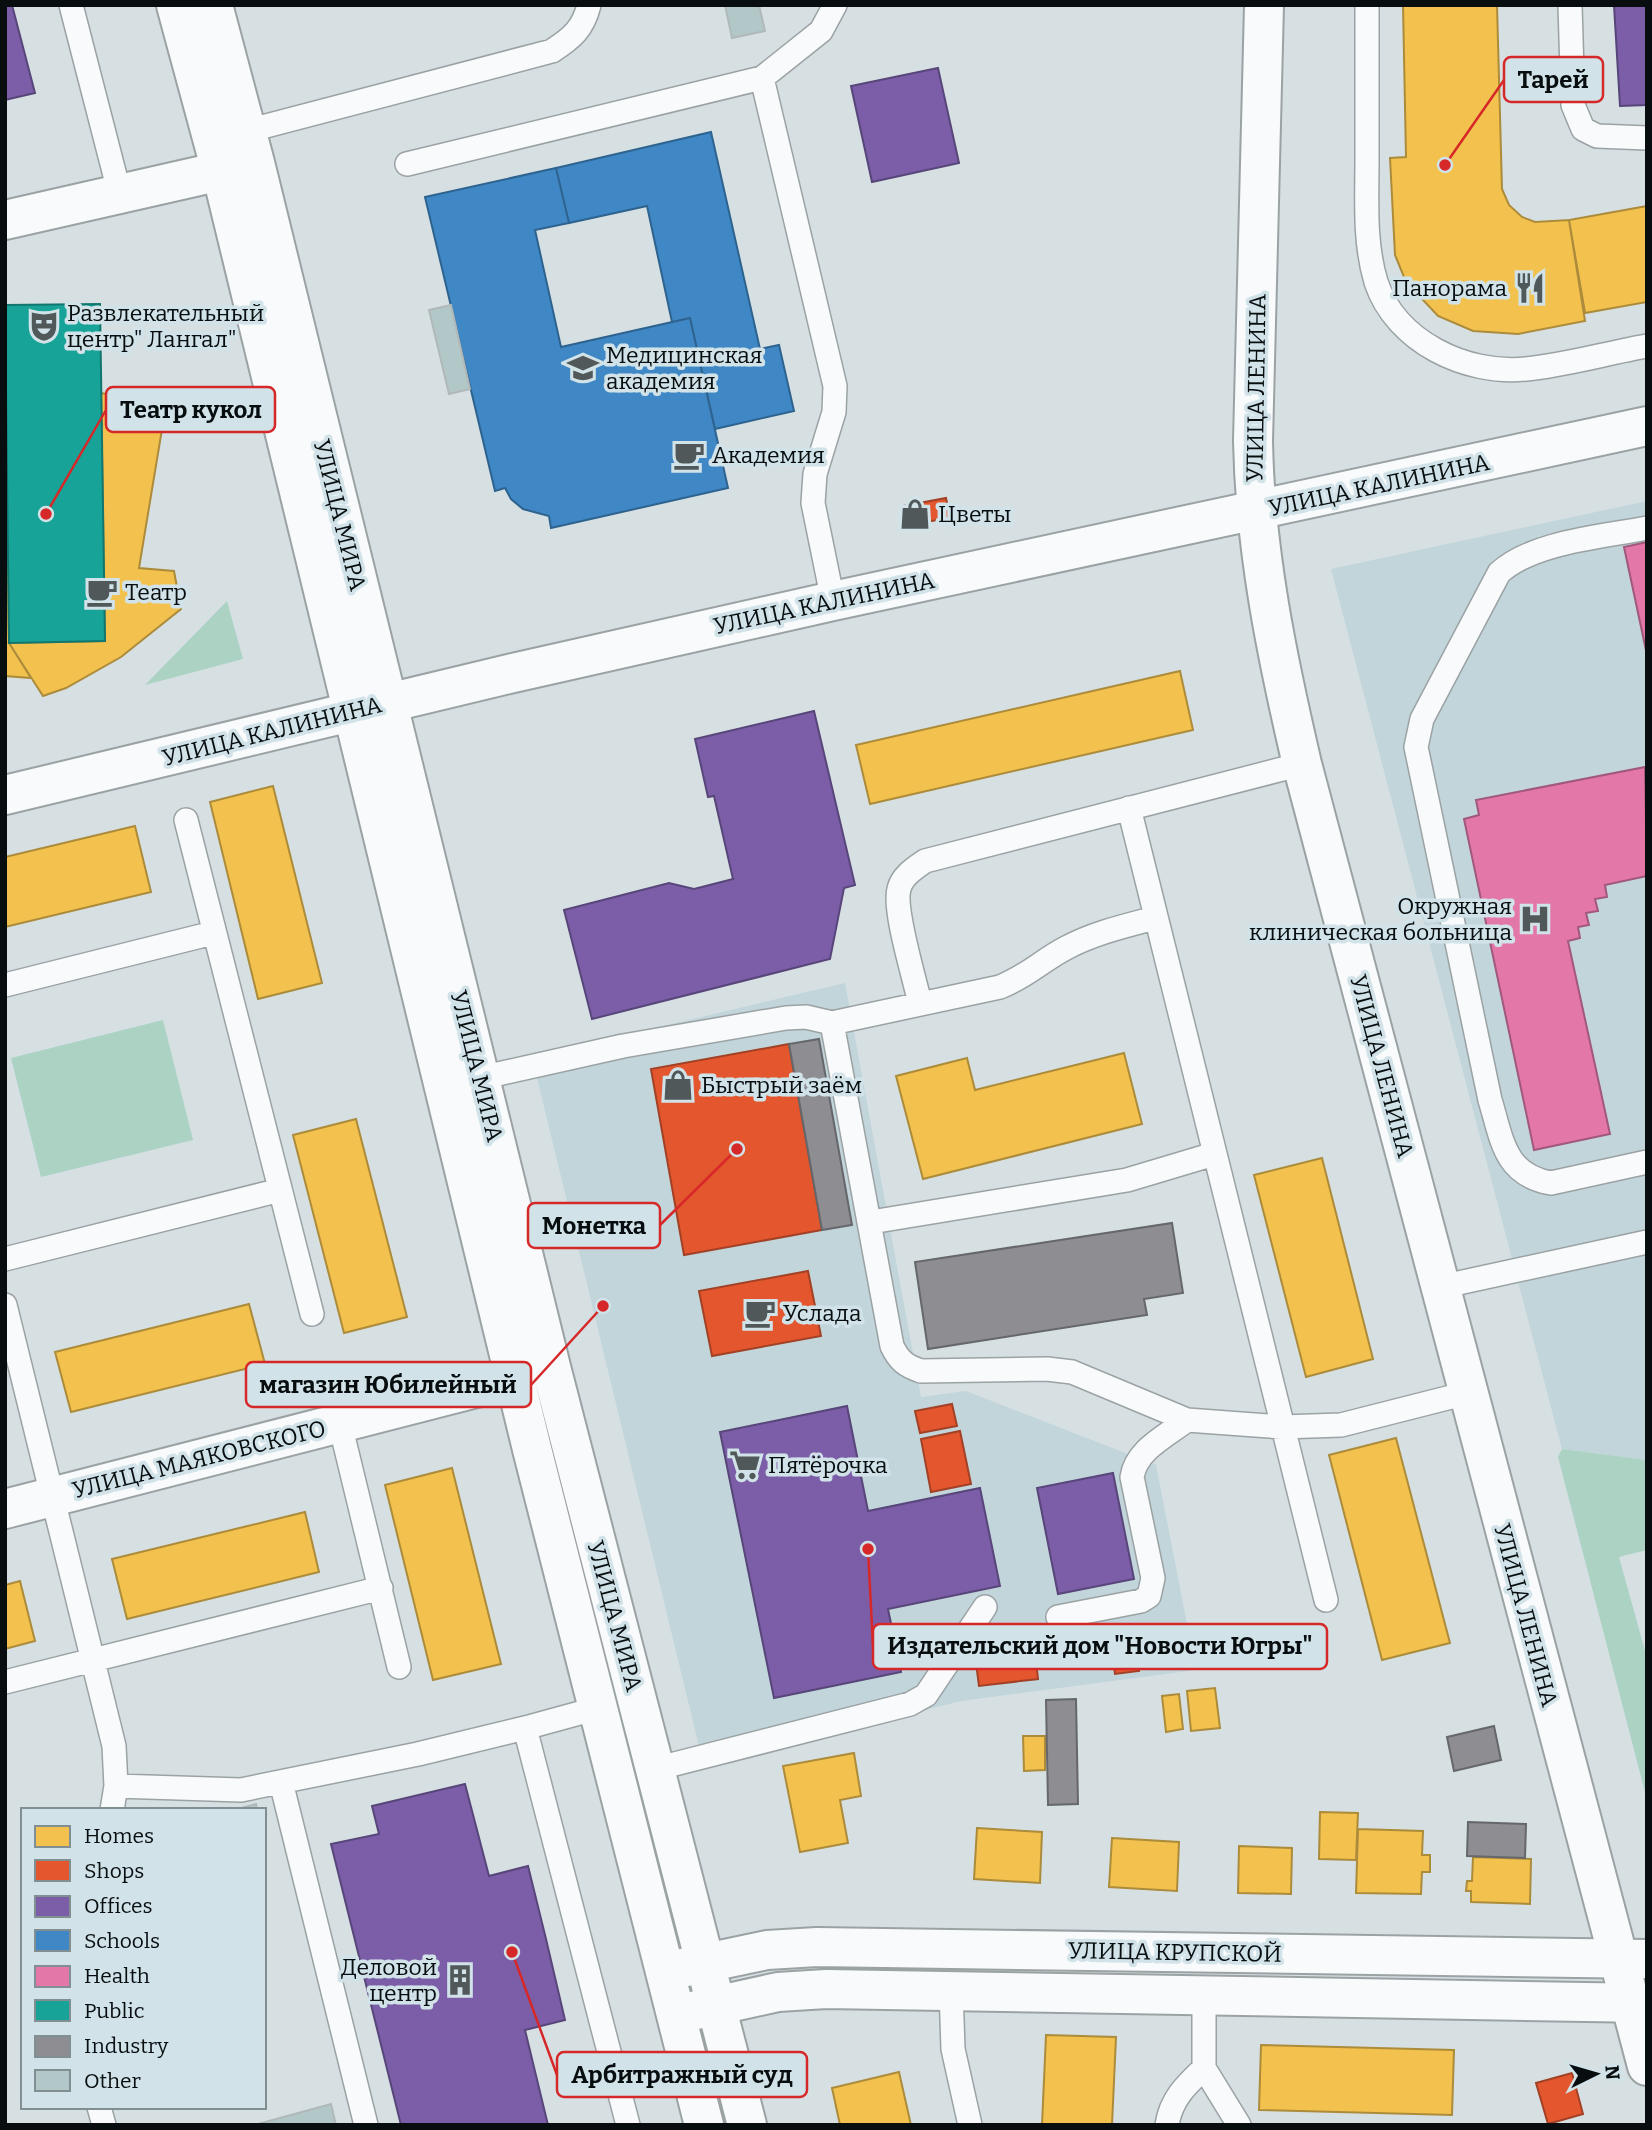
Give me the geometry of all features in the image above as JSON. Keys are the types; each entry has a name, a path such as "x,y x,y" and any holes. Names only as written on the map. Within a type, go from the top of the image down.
{"main road":[{"name":"УЛИЦА МИРА","path":"176,5 241,155"},
{"name":"УЛИЦА МИРА","path":"213,5 241,155 369,708 515,1378 705,2125"},
{"name":"УЛИЦА ЛЕНИНА","path":"1264,5 1253,441 1256,512 1270,618 1302,764 1467,1394 1632,1959 1647,2066"},
{"path":"5,220 120,195 241,155"},
{"name":"УЛИЦА КАЛИНИНА","path":"5,795 833,601 1647,426"},
{"name":"УЛИЦА МИРА","path":"369,708 480,1078 551,1367 747,2125"},
{"name":"УЛИЦА МАЯКОВСКОГО","path":"5,1508 340,1424 551,1367"},
{"name":"УЛИЦА КРУПСКОЙ","path":"666,1972 767,1950 817,1947 1632,1959"},
{"name":"УЛИЦА КРУПСКОЙ","path":"677,2015 796,1990 951,1990 1638,2003"}],"lane":[{"path":"71,5 120,195"},
{"path":"241,155 552,51 572,38 584,24 589,5"},
{"path":"407,164 762,78 821,31 835,5"},
{"path":"1367,5 1367,244 1377,284 1396,319 1423,343 1452,358 1490,369 1525,370 1647,345"},
{"path":"1570,5 1573,105 1583,129 1597,136 1647,138"},
{"path":"762,78 835,386 834,412 815,474 813,503 833,601"},
{"path":"1647,528 1535,552 1513,560 1499,573 1422,719 1416,747 1490,1100 1505,1151 1519,1170 1537,1181 1551,1183 1647,1162"},
{"path":"920,1004 899,905 899,888 908,873 925,861 1302,764"},
{"path":"1129,808 1326,1600"},
{"path":"186,820 312,1314"},
{"path":"480,1078 624,1046 786,1018 806,1017 832,1023 1000,987 1024,977 1064,948 1094,935 1155,918"},
{"path":"5,985 213,933"},
{"path":"832,1023 892,1346 898,1359 908,1367 921,1371 1047,1369 1072,1373 1187,1420 1282,1427 1341,1424 1467,1394"},
{"path":"871,1222 1127,1180 1214,1154"},
{"path":"5,1259 280,1190"},
{"path":"1440,1287 1647,1242"},
{"path":"5,1305 114,1746 116,1786 112,1808"},
{"path":"1058,1617 1141,1601 1149,1596 1153,1578 1132,1477 1134,1465 1141,1454 1187,1420"},
{"path":"340,1424 399,1667"},
{"path":"5,1682 381,1588"},
{"path":"655,1769 910,1704 926,1695 985,1607"},
{"path":"116,1786 226,1791 281,1783 525,1728 598,1708"},
{"path":"525,1728 628,2125"},
{"path":"281,1783 366,2125"},
{"path":"951,1990 953,2049 970,2125"},
{"path":"1204,1994 1204,2068 1239,2125"},
{"path":"1167,2125 1171,2106 1180,2092 1204,2068"}],"shaded area":[{"name":"Окружная клиническая больница","path":"1647,501 1647,1460 1562,1449 1331,569"},
{"path":"845,983 921,1397 966,1391 1156,1465 1196,1670 961,1701 704,1767 532,1057"}],"green space":[{"path":"227,601 243,659 145,685"},
{"path":"163,1020 193,1140 41,1177 11,1058"},
{"path":"1562,1449 1647,1460 1647,1550 1619,1557 1647,1658 1647,1800 1558,1457"}],"building: Homes":[{"path":"1403,5 1497,5 1502,189 1509,205 1522,217 1535,222 1569,220 1585,321 1518,334 1473,331 1438,316 1406,282 1395,255 1390,158 1406,157"},
{"path":"1647,206 1647,302 1585,313 1569,220"},
{"path":"5,364 9,643 31,678 5,676"},
{"path":"101,393 166,405 139,568 174,571 181,609 121,657 66,688 43,696 9,643 105,641"},
{"path":"1180,671 1193,730 870,804 856,745"},
{"path":"273,786 322,983 258,999 210,802"},
{"path":"135,826 151,892 5,927 5,857"},
{"path":"1124,1053 1142,1124 923,1179 896,1076 967,1058 975,1090"},
{"path":"356,1119 407,1317 344,1333 293,1135"},
{"path":"1322,1158 1373,1359 1306,1377 1254,1175"},
{"path":"249,1304 265,1364 71,1412 55,1352"},
{"path":"1396,1438 1450,1643 1382,1660 1329,1455"},
{"path":"452,1468 501,1664 433,1680 385,1485"},
{"path":"305,1512 319,1572 127,1619 112,1559"},
{"path":"20,1581 35,1641 5,1649 5,1585"},
{"path":"1215,1688 1220,1728 1191,1731 1187,1691"},
{"path":"1179,1694 1183,1729 1166,1732 1162,1696"},
{"path":"1023,1736 1045,1736 1045,1770 1024,1771"},
{"path":"854,1753 861,1796 840,1800 848,1843 800,1852 783,1766"},
{"path":"1320,1812 1358,1813 1356,1860 1319,1859"},
{"path":"977,1828 1042,1832 1040,1883 974,1879"},
{"path":"1358,1829 1423,1831 1422,1855 1430,1855 1430,1872 1422,1872 1421,1894 1356,1893"},
{"path":"1112,1838 1179,1842 1177,1891 1109,1887"},
{"path":"1239,1846 1292,1848 1291,1894 1238,1893"},
{"path":"1473,1857 1531,1859 1530,1904 1471,1902 1471,1891 1466,1891 1467,1881 1472,1881"},
{"path":"1046,2035 1116,2037 1112,2125 1042,2125"},
{"path":"1261,2045 1454,2050 1452,2115 1259,2110"},
{"path":"899,2072 911,2125 840,2125 832,2088"}],"building: Shops":[{"path":"946,498 950,518 907,525 903,506"},
{"path":"789,1044 822,1230 684,1255 651,1069"},
{"name":"Услада","path":"808,1271 821,1336 712,1356 699,1291"},
{"path":"952,1404 957,1426 920,1433 915,1411"},
{"path":"960,1431 971,1484 931,1492 921,1439"},
{"path":"1178,1628 1183,1665 1147,1669 1142,1632"},
{"path":"1135,1632 1139,1671 1115,1674 1110,1635"},
{"path":"1034,1641 1038,1679 979,1686 974,1648"},
{"path":"1572,2073 1583,2114 1548,2124 1536,2083"}],"building: Offices":[{"path":"5,5 12,5 35,93 5,100"},
{"path":"1614,5 1647,5 1647,105 1620,106"},
{"path":"938,68 959,163 872,182 851,86"},
{"path":"814,711 855,885 844,888 830,959 592,1019 564,910 669,883 694,889 733,879 714,796 708,797 695,739"},
{"path":"847,1406 868,1511 980,1488 1000,1586 888,1609 901,1672 774,1698 720,1432"},
{"path":"1113,1473 1134,1579 1058,1594 1037,1488"},
{"name":"Деловой центр","path":"465,1784 489,1876 528,1866 546,1939 565,2020 525,2030 548,2125 401,2125 331,1844 379,1834 372,1806"}],"building: Schools":[{"path":"711,132 760,349 779,345 794,411 715,429 690,318 672,322 647,206 569,223 556,168"},
{"name":"Медицинская академия","path":"556,168 569,223 535,230 561,347 690,318 728,488 551,528 549,516 523,509 511,499 505,488 495,491 425,197"}],"building: Health":[{"path":"1647,542 1647,655 1624,547"},
{"path":"1645,767 1647,876 1605,885 1607,897 1595,899 1598,911 1586,913 1589,925 1578,927 1580,938 1568,941 1610,1134 1534,1150 1464,819 1479,815 1476,800"}],"building: Public":[{"path":"100,304 105,641 9,643 5,305"}],"building: Industry":[{"path":"819,1039 852,1225 822,1230 789,1044"},
{"path":"1172,1223 1183,1293 1144,1299 1147,1315 928,1349 915,1262"},
{"path":"1076,1699 1078,1804 1048,1805 1046,1700"},
{"path":"1494,1726 1501,1760 1454,1771 1447,1737"},
{"path":"1468,1822 1526,1824 1525,1858 1467,1856"}],"building: Other":[{"path":"725,5 759,5 765,31 732,38"},
{"path":"451,305 470,389 449,394 429,310"},
{"path":"256,1804 257,1808 241,1808"},
{"path":"331,2104 336,2125 254,2125"}],"place":[{"name":"Тарей","path":"1445,165"},
{"name":"Панорама","path":"1530,288"},
{"name":"Развлекательный центр\" Лангал\"","path":"44,326"},
{"name":"Медицинская академия","path":"583,368"},
{"name":"Академия","path":"689,455"},
{"name":"Театр кукол","path":"46,514"},
{"name":"Цветы","path":"915,514"},
{"name":"Театр","path":"102,592"},
{"name":"Окружная клиническая больница","path":"1535,919"},
{"name":"Быстрый заём","path":"678,1085"},
{"name":"Монетка","path":"737,1149"},
{"name":"магазин Юбилейный","path":"603,1306"},
{"name":"Услада","path":"760,1313"},
{"name":"Пятёрочка","path":"745,1465"},
{"name":"Издательский дом \"Новости Югры\"","path":"868,1549"},
{"name":"Арбитражный суд","path":"512,1952"},
{"name":"Деловой центр","path":"460,1980"}]}
